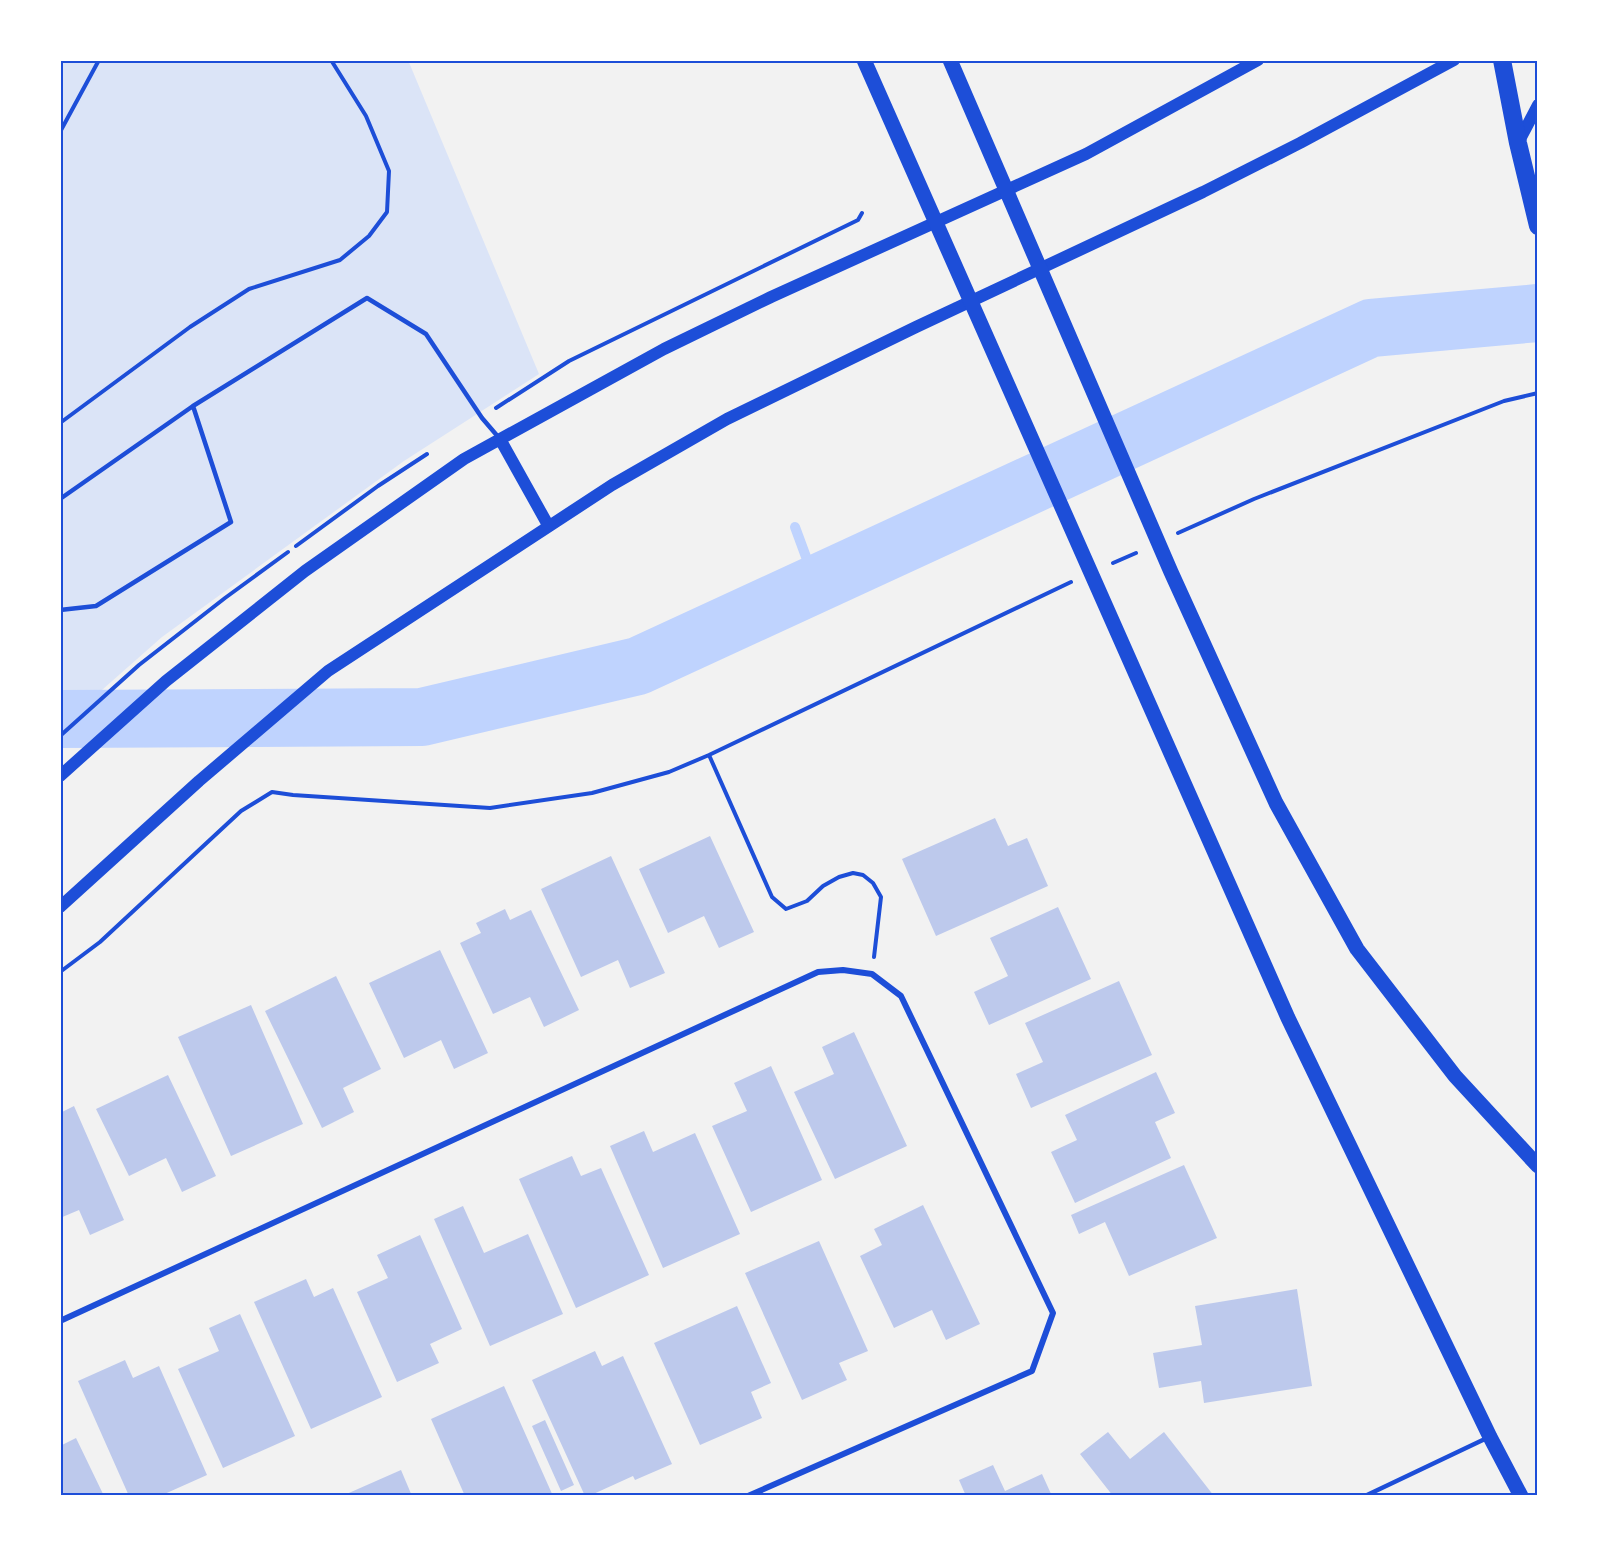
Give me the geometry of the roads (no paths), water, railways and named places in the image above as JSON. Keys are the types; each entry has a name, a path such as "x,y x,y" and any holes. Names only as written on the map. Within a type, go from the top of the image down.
{"highway":[{"path":"1502,60 1518,143 1538,226"}],"main road":[{"path":"864,60 1288,1018 1490,1437 1521,1496"},
{"path":"950,60 1171,572 1276,803 1357,949 1455,1076 1538,1166"},
{"path":"60,776 166,681 305,571 464,459 664,349 771,297 1086,154 1243,64 1258,60"},
{"path":"60,907 199,781 328,671 612,485 727,419 970,301 1203,192 1291,148 1454,60"},
{"path":"1518,143 1538,105"},
{"path":"500,439 549,525"}],"street":[{"path":"60,1321 818,972 843,970 872,974 901,996 1053,1313 1032,1371 748,1496"}],"lane":[{"path":"60,499 193,406 367,298 426,334 482,418 500,439"},
{"path":"60,610 96,606 231,522 193,406"},
{"path":"1365,1496 1490,1437"}],"waterway":[{"path":"60,719 422,717 638,666 1371,328 1538,313"},
{"path":"795,527 816,584"}]}
